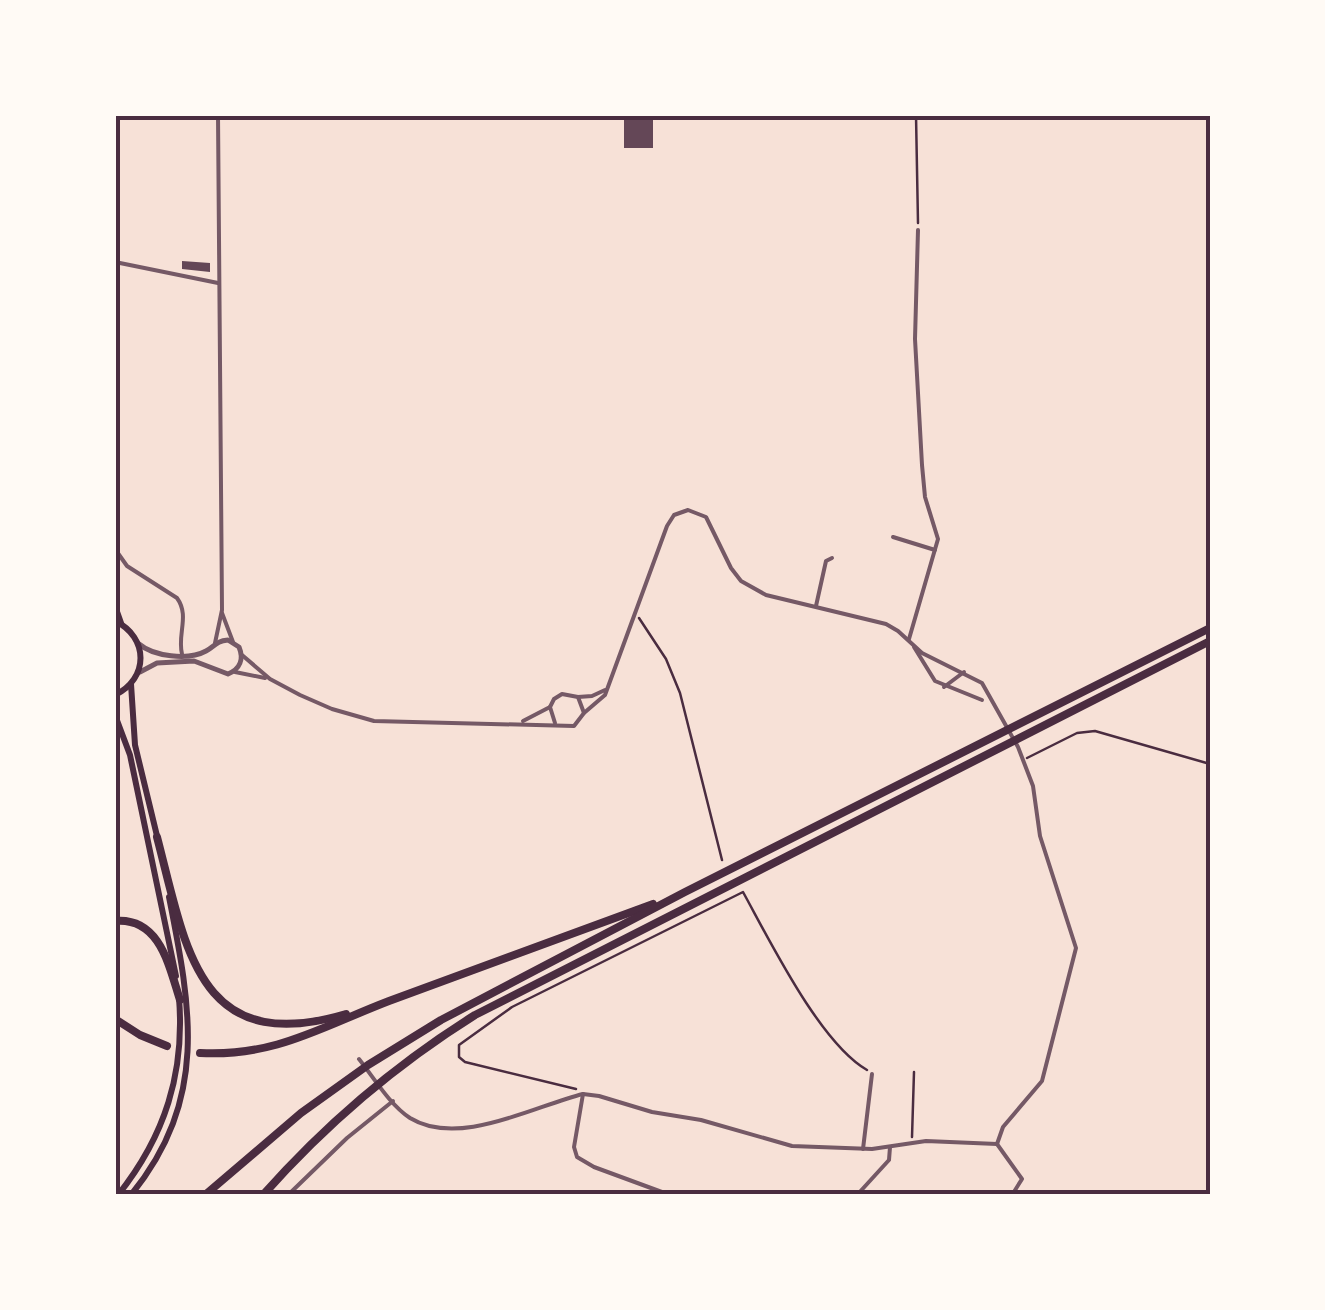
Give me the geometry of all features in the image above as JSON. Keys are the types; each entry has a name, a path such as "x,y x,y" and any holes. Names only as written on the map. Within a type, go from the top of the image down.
{"highway":[{"path":"205,1195 363,1064 685,892 1210,628"},
{"path":"263,1195 325,1130 378,1083 452,1030 532,984 1210,641"},
{"path":"157,836 188,954 200,978 221,1001 244,1016 268,1024 297,1026 384,1003"},
{"path":"200,1053 246,1053 293,1042 384,1003 685,892"},
{"path":"115,921 136,922 153,933 180,1000"},
{"path":"115,1018 140,1035 167,1046"}],"main road":[{"path":"115,606 118,623 138,643 141,658 132,684 115,695"},
{"path":"130,1195 159,1151 177,1112 190,1034 187,987 135,745 132,684"},
{"path":"115,715 134,772 171,945 180,1000 181,1041 168,1109 151,1149 118,1195"}],"street":[{"path":"210,665 209,650 215,642 222,610 218,115"},
{"path":"918,230 915,339 920,433 925,497 938,538 911,642 930,674 944,687 982,700"},
{"path":"115,262 220,284"},
{"path":"138,674 157,662 199,662 220,674 232,672 270,679 332,709 379,722 574,726 584,712 600,702 670,520 683,510 700,512 713,528 741,581 766,595 886,624 933,660 982,683 1018,746 1033,786 1040,836 1076,948 1042,1081 1003,1127 997,1144"},
{"path":"893,536 935,550"},
{"path":"115,549 128,566 182,605 182,654"},
{"path":"816,606 826,561 832,558"},
{"path":"222,610 233,642 270,679"},
{"path":"215,642 233,642"},
{"path":"138,643 156,654 209,650"},
{"path":"232,672 239,666 242,654"},
{"path":"944,687 964,672"},
{"path":"518,722 550,707 562,694 592,696 605,690"},
{"path":"578,697 584,712"},
{"path":"550,707 556,723"},
{"path":"363,1064 408,1116 424,1124 474,1128 583,1094 702,1120 792,1146 997,1144"},
{"path":"864,1148 872,1074"},
{"path":"583,1094 574,1147 577,1157 670,1195"},
{"path":"288,1195 393,1100"},
{"path":"997,1144 1022,1179 1012,1195"},
{"path":"858,1195 890,1160 890,1147"}],"path":[{"path":"916,115 918,230"},
{"path":"636,612 666,659 680,693 722,860"},
{"path":"1023,760 1076,733 1095,732 1210,764"},
{"path":"583,1094 575,1088 465,1062 459,1057 459,1045 512,1007 744,892 800,994 854,1063 872,1074"},
{"path":"911,1144 914,1072"}],"building":[{"path":"624,115 653,115 653,148 624,148"},
{"path":"182,261 210,263 210,272 182,269"}]}
